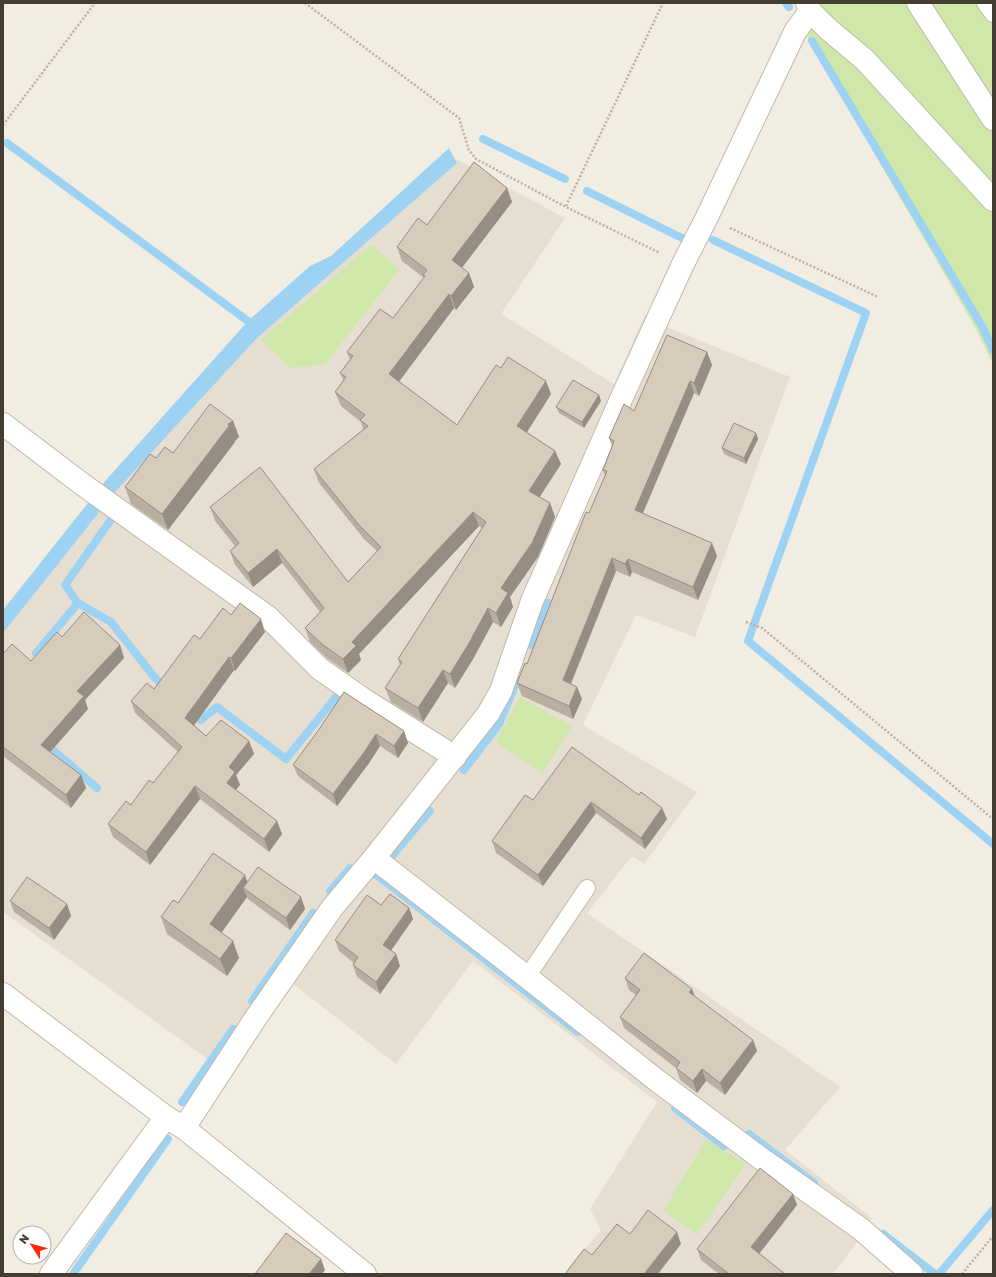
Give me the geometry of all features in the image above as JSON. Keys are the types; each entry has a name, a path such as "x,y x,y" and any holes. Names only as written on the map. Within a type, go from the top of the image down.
{"street":[{"path":"918,3 993,119"},
{"path":"51,1274 175,1122 255,1019 332,908 374,858 488,714 501,691 532,601 683,264 708,217 808,7 828,29 865,60 993,200"},
{"path":"3,424 82,484 268,617 320,669 366,701 455,757"},
{"path":"374,858 655,1079 759,1157 861,1229 912,1274"},
{"path":"3,994 175,1122 365,1274"}],"lane":[{"path":"985,3 993,14"},
{"path":"527,977 587,888"}],"path":[{"path":"3,125 95,3"},
{"path":"305,3 459,118 469,150 476,159 566,206 683,264"},
{"path":"566,206 663,3"},
{"path":"708,217 878,297"},
{"path":"746,622 762,628 993,819"},
{"path":"962,1274 993,1236"}],"shaded area":[{"path":"454,158 565,218 501,314 614,384 645,315 669,328 790,377 695,637 636,615 583,725 697,792 644,864 632,856 587,913 840,1087 785,1150 872,1218 857,1242 833,1274 713,1274 710,1272 709,1274 564,1274 601,1230 590,1209 657,1102 473,961 396,1064 293,984 229,1071 205,1057 3,912 3,623 252,332"}],"green space":[{"path":"795,3 993,3 993,364 975,327 808,39"},
{"path":"371,245 400,269 325,364 290,368 261,340"},
{"path":"520,697 572,726 543,773 496,742"},
{"path":"706,1140 746,1164 697,1234 663,1211"}],"water":[{"path":"449,148 457,163 257,338 116,491 3,633 3,610 107,479 248,321 310,266 331,256"}],"building":[{"path":"474,162 507,188 452,260 469,273 451,296 449,294 389,374 457,425 496,365 501,368 508,357 546,381 517,426 555,451 529,491 550,503 532,543 501,588 508,593 496,613 488,608 450,674 443,670 418,708 385,688 402,662 398,659 486,522 473,512 352,642 356,646 343,659 323,645 305,628 324,608 277,549 248,573 230,551 239,543 210,507 260,467 348,582 381,547 359,525 314,469 368,426 360,420 365,415 335,392 346,377 340,373 353,356 347,352 380,309 393,318 425,276 423,275 427,270 397,247 418,218 427,225"},
{"path":"667,335 707,352 694,383 690,381 635,510 712,543 693,587 628,559 625,564 612,558 563,680 577,687 569,706 517,683 525,663 527,664 586,512 589,513 607,471 603,470 614,441 609,438 624,404 634,411"},
{"path":"573,380 599,395 582,422 556,407"},
{"path":"210,404 233,421 228,424 229,426 162,514 125,487 150,454 156,458 165,447 173,453"},
{"path":"734,423 756,433 744,458 722,448"},
{"path":"240,603 261,619 231,658 229,657 185,718 206,736 221,720 249,741 229,767 235,772 227,783 277,821 264,839 195,786 146,852 108,824 126,801 131,805 149,780 153,783 182,747 131,701 147,683 154,689 194,635 200,639 223,608 231,615"},
{"path":"84,612 120,645 77,691 84,696 41,745 81,775 66,795 3,747 3,654 12,644 31,661 57,632 62,637"},
{"path":"344,692 404,731 394,746 376,734 333,794 293,765"},
{"path":"572,747 639,795 641,792 662,808 641,838 591,802 538,875 492,841 525,795 533,800"},
{"path":"213,853 245,875 210,924 233,941 220,959 161,917 173,900 178,903"},
{"path":"258,867 301,897 286,918 243,888"},
{"path":"27,877 67,904 49,928 10,901"},
{"path":"390,894 409,908 383,945 396,954 376,982 353,965 358,957 335,940 367,895 381,905"},
{"path":"644,953 692,989 689,992 753,1040 720,1083 702,1069 693,1081 676,1068 680,1062 620,1017 640,990 625,978"},
{"path":"760,1168 793,1194 751,1247 785,1274 729,1274 697,1249"},
{"path":"648,1210 677,1232 644,1274 565,1274 584,1249 592,1255 617,1224 630,1234"},
{"path":"286,1233 321,1259 309,1274 255,1274"}],"waterway":[{"path":"786,3 789,7"},
{"path":"812,41 982,326 993,350"},
{"path":"483,139 565,179"},
{"path":"7,143 248,321"},
{"path":"587,191 682,238"},
{"path":"713,240 866,313 748,641 993,844"},
{"path":"110,521 65,585 78,603 111,622 155,678 167,688"},
{"path":"36,653 78,603"},
{"path":"531,645 548,603"},
{"path":"464,770 499,724 517,681"},
{"path":"191,711 201,720 217,707 286,759 336,697"},
{"path":"45,743 97,788"},
{"path":"391,857 430,811"},
{"path":"330,891 350,868"},
{"path":"373,874 377,875 578,1032"},
{"path":"252,1001 313,913"},
{"path":"182,1102 233,1029"},
{"path":"675,1108 724,1146"},
{"path":"749,1134 814,1183"},
{"path":"73,1274 168,1139"},
{"path":"939,1274 993,1210"},
{"path":"883,1234 935,1274"}]}
